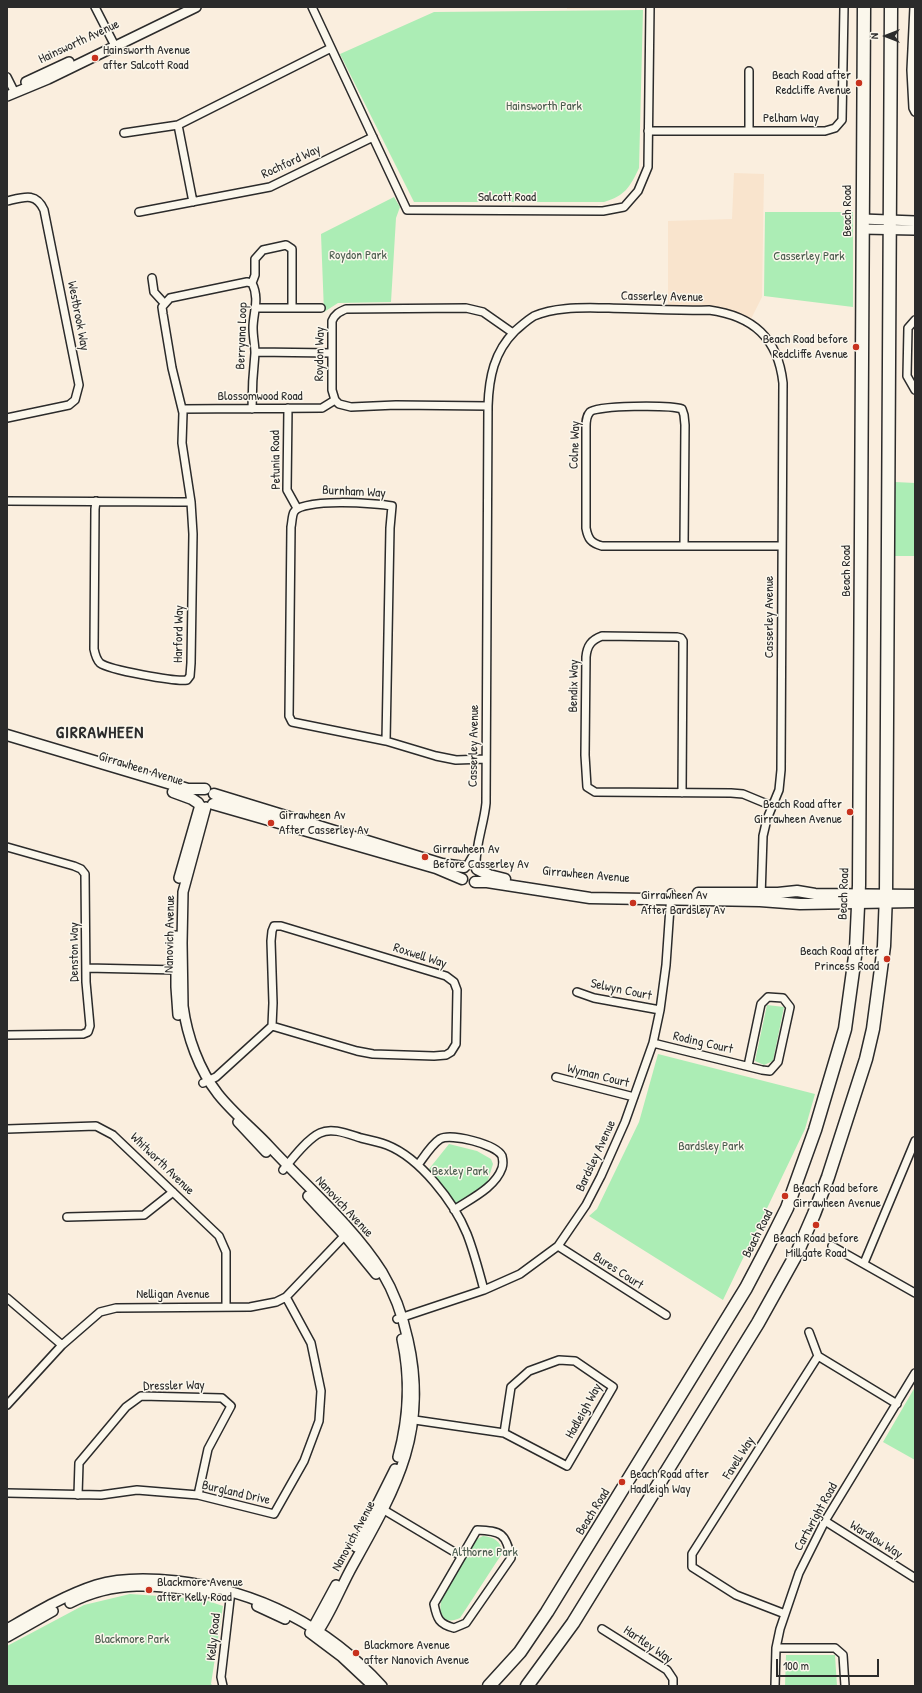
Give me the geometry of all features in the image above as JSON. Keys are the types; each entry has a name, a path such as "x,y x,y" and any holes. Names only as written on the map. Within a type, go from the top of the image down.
{"main road":[{"name":"Beach Road","path":"489,1686 520,1652 551,1606 746,1288 780,1221 815,1130 845,1030 856,950 859,898 864,7"},
{"path":"527,1686 573,1623 758,1323 797,1253 828,1177 866,1059 873,1029 884,946 886,898 891,7"},
{"name":"Girrawheen Avenue","path":"7,735 181,788 194,790 205,789"},
{"name":"Girrawheen Avenue","path":"7,741 206,803 436,868 462,879 466,883 487,882 590,898 761,897 796,891 859,898 886,898"},
{"path":"205,789 210,790 206,803 197,794 205,789"},
{"name":"Girrawheen Avenue","path":"206,803 442,864 471,868 500,878 584,891 670,897"},
{"path":"462,879 461,873 471,868 478,877 475,882"},
{"path":"886,898 915,895"},
{"path":"886,898 915,902"}],"street":[{"path":"95,7 114,43"},
{"name":"Salcott Road","path":"312,7 407,210 603,211 624,207 638,191 648,167 650,7"},
{"name":"Pelham Way","path":"648,131 829,131 835,128 842,120 844,7"},
{"path":"914,7 911,70 913,108 915,112"},
{"name":"Hainsworth Avenue","path":"10,92 189,8"},
{"path":"124,133 178,125 331,48"},
{"path":"749,71 749,131"},
{"path":"7,77 10,92"},
{"path":"178,125 192,202"},
{"name":"Rochford Way","path":"139,212 270,187 373,137"},
{"name":"Westbrook Way","path":"7,200 22,197 35,198 41,202 44,210 79,385 75,400 69,405 7,418"},
{"path":"889,225 915,221"},
{"path":"862,224 889,225 915,230"},
{"path":"252,283 255,275 255,259 263,250 286,245 292,249 292,308"},
{"path":"7,501 191,502 182,444 183,413 172,368 162,307 164,303 154,292 152,278"},
{"name":"Berryana Loop","path":"164,303 170,298 247,282 252,283 256,308 253,327 255,352 252,408"},
{"path":"256,308 321,308"},
{"name":"Casserley Avenue","path":"471,868 484,815 486,759 488,406 489,387 494,362 503,345 513,333 533,317 546,312 563,309 599,308 709,310 742,318 761,332 772,346 780,362 783,383 781,770 779,790 772,806 763,836 761,897"},
{"name":"Roydon Way","path":"335,400 332,390 332,321 334,316 346,309 476,309 483,312 513,333"},
{"path":"914,320 908,328 907,376 915,390"},
{"path":"255,352 332,353"},
{"path":"335,400 343,406 351,407 396,405 488,406"},
{"name":"Blossomwood Road","path":"182,409 322,408 335,400"},
{"name":"Colne Way","path":"684,546 685,425 682,409 670,407 596,408 589,412 586,427 586,528 590,540 594,544 602,546 684,546 782,546"},
{"name":"Petunia Road","path":"288,408 287,490 297,508"},
{"name":"Harford Way","path":"96,501 94,509 94,642 96,657 100,662 113,668 174,681 186,680 190,676 193,534 191,502"},
{"name":"Burnham Way","path":"297,508 314,502 381,504 392,506 390,522 386,741"},
{"path":"297,508 294,512 291,527 288,716 292,722 386,741 443,758 456,760 486,759"},
{"name":"Bendix Way","path":"682,793 684,640 677,637 602,636 596,638 590,642 587,648 586,657 585,755 587,787 595,792 744,794 772,806"},
{"name":"Nanovich Avenue","path":"206,803 183,892 179,970 185,1020 206,1082 285,1168 372,1258 383,1274 399,1318 412,1357 415,1379 410,1419 401,1469 314,1632"},
{"name":"Denston Way","path":"7,847 74,866 81,869 86,874 86,968 90,1019 88,1032 83,1034 7,1034"},
{"name":"Bardsley Avenue","path":"399,1318 484,1290 520,1274 558,1246 586,1205 601,1176 625,1122 653,1044 660,1010 670,897"},
{"name":"Roxwell Way","path":"274,926 281,926 446,976 454,982 457,990 456,1044 451,1052 446,1055 372,1054 272,1026 273,1003 271,941 274,926"},
{"path":"86,968 179,970"},
{"name":"Selwyn Court","path":"577,992 594,998 660,1010"},
{"name":"Roding Court","path":"653,1044 748,1066 770,1071 778,1062 790,1007 783,998 768,997 761,1004 748,1066"},
{"path":"206,1082 216,1077 272,1026"},
{"name":"Wyman Court","path":"556,1078 634,1097"},
{"name":"Whitworth Avenue","path":"7,1129 96,1126 113,1135 219,1236 226,1252 226,1307"},
{"path":"285,1168 308,1142 319,1133 327,1130 339,1131 388,1145 425,1171 454,1210 466,1233 484,1290"},
{"path":"418,1165 440,1139 449,1136 485,1145 495,1150 501,1156 503,1163 495,1180 485,1189 454,1210"},
{"path":"864,1263 915,1141"},
{"path":"67,1217 144,1214 173,1192"},
{"name":"Nelligan Avenue","path":"7,1405 62,1345 100,1312 116,1308 226,1307 265,1305 276,1302 286,1297 347,1233"},
{"name":"Bures Court","path":"558,1246 666,1315"},
{"path":"832,1246 915,1293"},
{"name":"Burgland Drive","path":"7,1493 101,1495 137,1490 198,1495 274,1514 304,1461 319,1421 321,1391 311,1343 286,1297"},
{"path":"7,1298 62,1345"},
{"path":"809,1332 818,1356 897,1404"},
{"name":"Favell Way","path":"785,1614 736,1595 692,1567 692,1554 818,1356"},
{"name":"Hadleigh Way","path":"410,1419 504,1433 568,1466 614,1387 575,1361 559,1360 529,1371 511,1387 504,1433"},
{"name":"Cartwright Road","path":"775,1686 776,1648 785,1614 799,1573 825,1521 915,1372"},
{"name":"Dressler Way","path":"78,1495 79,1463 126,1407 141,1396 222,1398 231,1406 208,1449 198,1495"},
{"path":"380,1508 461,1556"},
{"name":"Wardlow Way","path":"825,1521 915,1578"},
{"path":"477,1530 495,1531 507,1542 511,1558 466,1623 454,1628 444,1626 436,1615 434,1604 461,1556 477,1530"},
{"path":"7,1629 81,1591 110,1582 126,1579 163,1580 230,1594 275,1607 314,1632 343,1648 382,1686"},
{"path":"7,1637 78,1599 106,1589 131,1586 163,1586 230,1594"},
{"name":"Kelly Road","path":"223,1686 221,1677 230,1594"},
{"name":"Hartley Way","path":"602,1629 666,1670 673,1679 673,1686"},
{"path":"314,1632 342,1656 373,1686"},
{"path":"776,1648 835,1648 843,1655 845,1686"}],"shaded area":[{"path":"567,7 642,7 567,9"},
{"path":"734,173 764,174 762,297 751,319 723,309 709,307 668,307 668,221 732,219"}],"green space":[{"name":"Hainsworth Park","path":"643,10 639,168 630,186 622,194 604,202 414,202 340,54 434,12"},
{"name":"Roydon Park","path":"394,197 400,207 396,218 391,302 338,303 324,312 321,234"},
{"name":"Casserley Park","path":"765,212 853,212 853,307 764,296"},
{"path":"895,482 915,483 915,556 895,556"},
{"path":"767,1005 784,1007 773,1061 764,1065 755,1061"},
{"name":"Bardsley Park","path":"658,1054 815,1094 805,1129 723,1300 589,1216 597,1209 639,1122"},
{"name":"Bexley Park","path":"449,1144 477,1151 491,1159 493,1164 487,1183 455,1204 429,1169"},
{"path":"915,1387 915,1460 883,1442"},
{"name":"Althorne Park","path":"483,1536 496,1540 503,1552 460,1618 454,1620 446,1619 443,1617 440,1609 442,1599 475,1540"},
{"name":"Blackmore Park","path":"130,1594 202,1599 223,1606 211,1684 213,1686 7,1686 7,1646 84,1605"},
{"path":"786,1655 835,1655 837,1686 785,1686"}],"place":[{"name":"Hainsworth Avenue after Salcott Road","path":"95,58"},
{"name":"Beach Road after Redcliffe Avenue","path":"859,83"},
{"name":"Beach Road before Redcliffe Avenue","path":"856,347"},
{"name":"Beach Road after Girrawheen Avenue","path":"850,812"},
{"name":"Girrawheen Av After Casserley Av","path":"271,823"},
{"name":"Girrawheen Av Before Casserley Av","path":"425,857"},
{"name":"Girrawheen Av After Bardsley Av","path":"633,903"},
{"name":"Beach Road after Princess Road","path":"887,959"},
{"name":"Beach Road before Girrawheen Avenue","path":"785,1196"},
{"name":"Beach Road before Millgate Road","path":"816,1225"},
{"name":"Beach Road after Hadleigh Way","path":"622,1482"},
{"name":"Blackmore Avenue after Kelly Road","path":"149,1590"},
{"name":"Blackmore Avenue after Nanovich Avenue","path":"356,1653"}],"district":[{"name":"GIRRAWHEEN","path":"100,733"}]}
